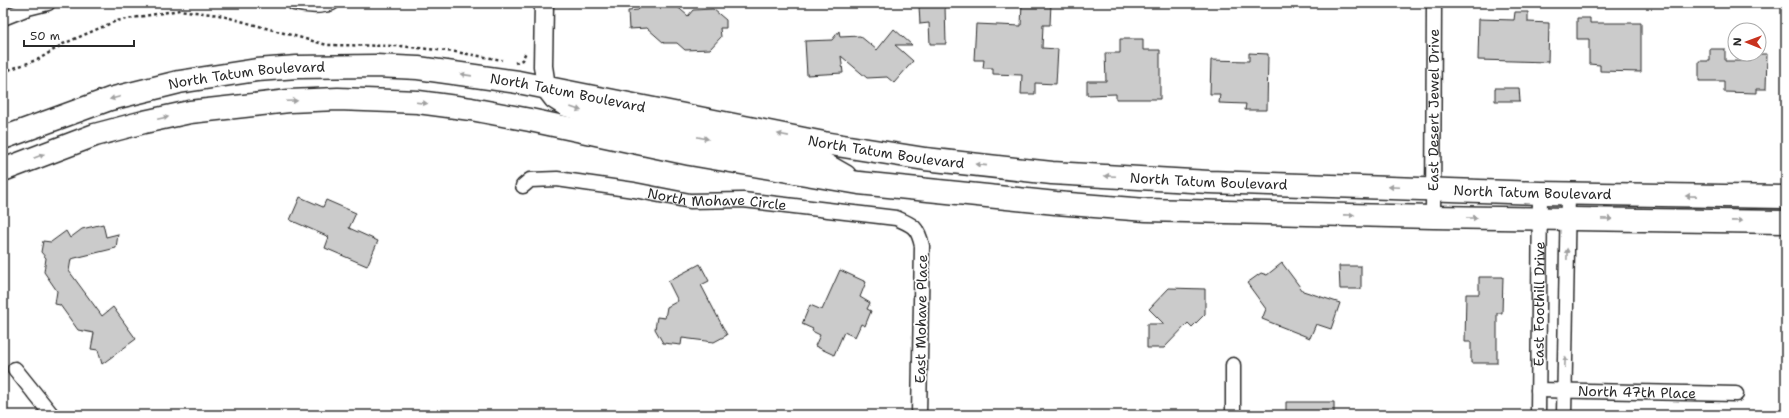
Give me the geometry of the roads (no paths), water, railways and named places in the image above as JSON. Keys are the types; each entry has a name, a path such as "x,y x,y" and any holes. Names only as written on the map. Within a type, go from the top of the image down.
{"main road":[{"name":"North Tatum Boulevard","path":"3,138 110,99 179,82 257,70 297,67 376,66 411,68 546,86 824,143 925,159 1052,173 1209,182 1568,194 1786,198"},
{"path":"546,86 555,98 578,110 620,121 817,160 858,183"},
{"name":"North Tatum Boulevard","path":"3,170 95,135 190,112 289,101 338,100 418,102 472,109 690,154 858,183 1056,203 1146,210 1433,217 1786,222"}],"street":[{"path":"3,18 28,8 48,3"},
{"path":"294,3 305,6 326,5 332,3"},
{"path":"544,3 543,66 546,86"},
{"name":"East Desert Jewel Drive","path":"1433,217 1434,3"},
{"name":"North Mohave Circle","path":"522,186 530,180 557,179 634,190 690,201 755,201 896,218 912,225"},
{"name":"East Foothill Drive","path":"1538,415 1541,218 1540,193"},
{"name":"East Foothill Drive","path":"1564,415 1568,194"},
{"name":"East Mohave Place","path":"912,225 920,235 922,246 919,415"},
{"path":"1233,365 1233,415"},
{"path":"15,369 52,415"},
{"name":"North 47th Place","path":"1538,390 1736,394"}]}
